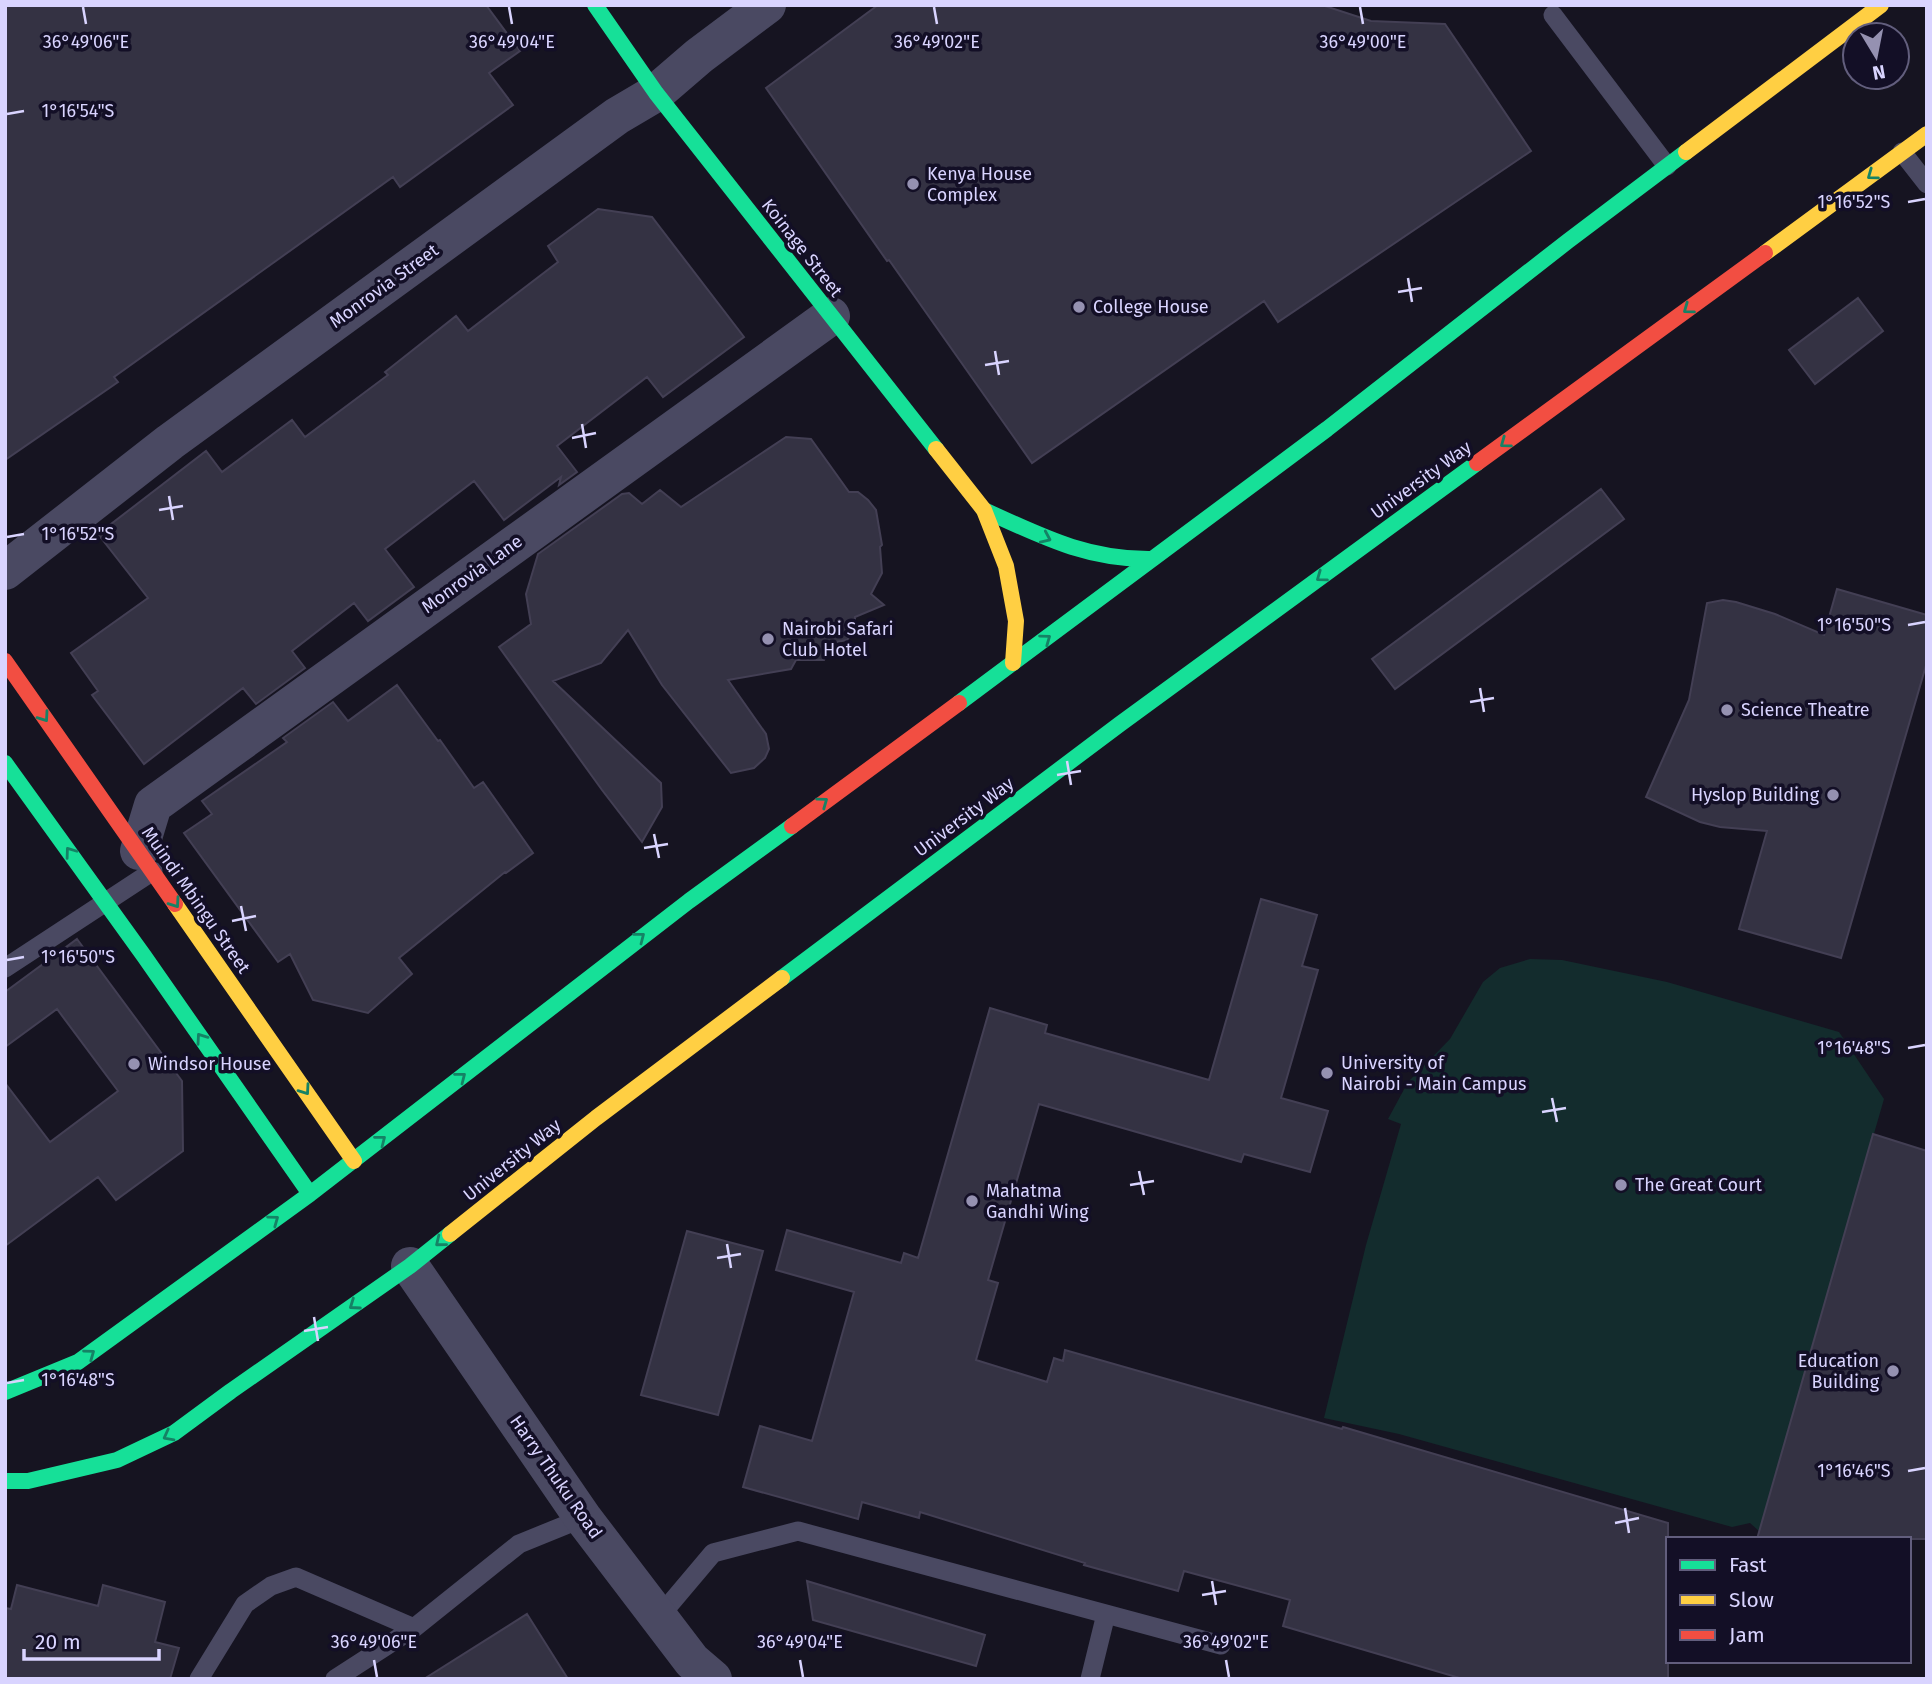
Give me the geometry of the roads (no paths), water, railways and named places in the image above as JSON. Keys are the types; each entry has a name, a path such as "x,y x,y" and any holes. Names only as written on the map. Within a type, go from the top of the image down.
{"main road":[{"name":"Koinage Street","path":"595,5 656,93 984,510 1006,566 1016,621 1013,663"},
{"path":"5,1392 78,1362 310,1194 678,908 1089,608 1881,5"},
{"name":"University Way","path":"5,1481 28,1481 117,1460 174,1433 410,1266 596,1118 1120,724 1927,134"},
{"name":"Koinage Street","path":"984,510 1086,553 1112,559 1152,559"},
{"name":"Muindi Mbingu Street","path":"5,662 354,1161"},
{"path":"5,763 310,1194"}],"street":[{"name":"Monrovia Street","path":"5,571 170,442 617,116 656,93 699,56 767,5"},
{"name":"Monrovia Lane","path":"146,861 153,805 831,316"},
{"name":"Harry Thuku Road","path":"410,1266 583,1518 692,1661 713,1679"}],"lane":[{"path":"1553,15 1667,166"},
{"path":"1902,152 1927,184"},
{"path":"5,968 106,903 146,861"},
{"path":"335,1679 414,1628 519,1544 583,1518"},
{"path":"659,1617 713,1553 798,1531 1221,1645"},
{"path":"199,1679 245,1604 271,1586 296,1577 414,1628"},
{"path":"1090,1679 1106,1614"}],"place":[{"name":"Kenya House Complex","path":"913,184"},
{"name":"College House","path":"1079,307"},
{"name":"Nairobi Safari Club Hotel","path":"768,639"},
{"name":"Science Theatre","path":"1727,710"},
{"name":"Hyslop Building","path":"1833,795"},
{"name":"Windsor House","path":"134,1064"},
{"name":"University of Nairobi - Main Campus","path":"1327,1073"},
{"name":"The Great Court","path":"1621,1185"},
{"name":"Mahatma Gandhi Wing","path":"972,1201"},
{"name":"Education Building","path":"1893,1371"}]}
